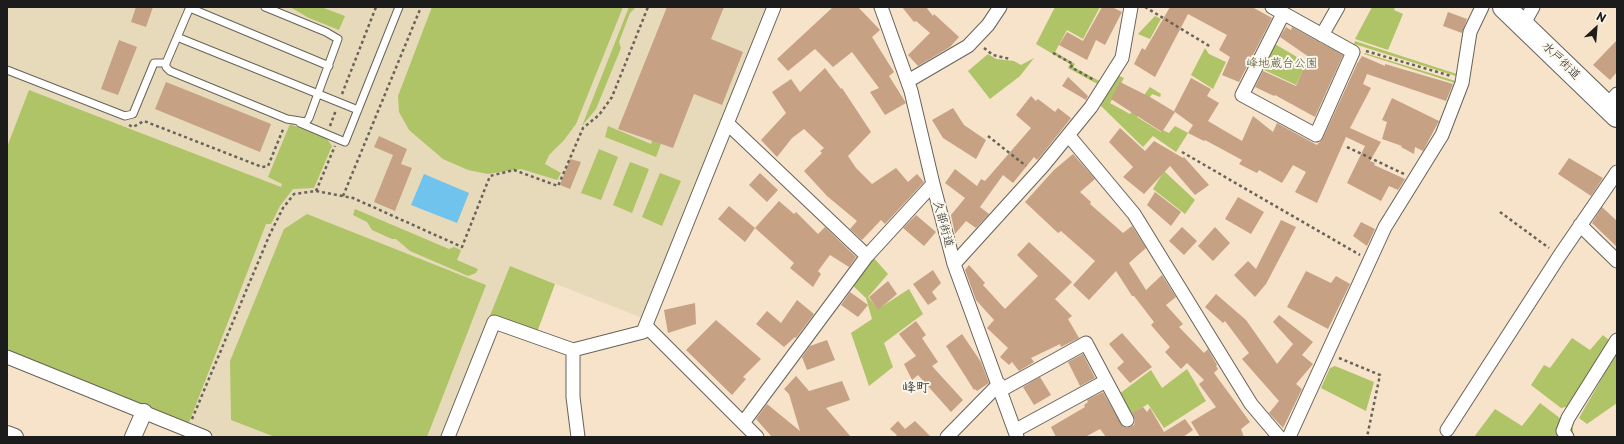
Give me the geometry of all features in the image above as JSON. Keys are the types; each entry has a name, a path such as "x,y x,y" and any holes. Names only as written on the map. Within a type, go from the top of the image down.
{"highway":[{"name":"水戸街道","path":"1504,7 1528,16 1614,105"}],"street":[{"path":"448,437 494,322 573,350 643,332 647,326 774,7"},
{"name":"久部街道","path":"881,7 908,81 932,184 954,264 1016,433"},
{"path":"908,81 968,46 988,25 1000,7"},
{"path":"954,264 1036,174 1091,108 1122,58 1131,7"},
{"path":"1272,7 1353,52 1316,135 1242,95 1283,14"},
{"path":"1322,35 1338,7"},
{"path":"1289,437 1385,227 1442,135 1462,80 1470,32 1482,7"},
{"path":"727,123 867,256"},
{"path":"1068,136 1134,214 1251,404 1280,437"},
{"path":"1447,430 1560,255 1617,172"},
{"path":"743,423 867,256 932,184"},
{"path":"1580,226 1617,261"},
{"path":"647,326 757,437"},
{"path":"1567,437 1563,431 1568,418 1617,340"},
{"path":"947,437 1000,387 1086,343 1127,420"},
{"path":"573,350 573,397 578,437"},
{"path":"7,357 205,437"},
{"path":"1016,433 1106,381"},
{"path":"133,437 144,412"},
{"path":"7,434 15,437"}],"lane":[{"path":"329,66 190,7 166,63 166,68 170,70 345,142 400,7"},
{"path":"266,7 335,36 338,43 309,118 306,122 299,122"},
{"path":"177,37 358,110"},
{"path":"7,70 125,116 133,114 154,63 166,63"}],"path":[{"path":"342,196 421,7"},
{"path":"188,430 283,208 294,194 316,191 353,198 462,247 490,176 514,170 558,186 583,128 599,115 612,97 648,7"},
{"path":"1145,7 1211,47"},
{"path":"974,40 992,55 1010,59"},
{"path":"1353,52 1362,50 1462,80"},
{"path":"1053,53 1072,64 1071,67 1105,86"},
{"path":"126,124 133,127 144,121 262,167 268,166 287,119"},
{"path":"988,136 1036,174"},
{"path":"1347,147 1415,179"},
{"path":"1182,152 1370,260"},
{"path":"1500,212 1560,255"},
{"path":"1328,353 1380,375 1366,437"}],"shaded area":[{"path":"7,7 769,7 645,319 510,266 442,437 218,437 7,352"}],"green space":[{"path":"290,7 321,7 345,16 339,30 309,18"},
{"path":"432,7 623,7 576,124 564,140 549,155 545,164 561,173 557,180 521,169 488,174 468,170 443,159 409,130 399,112 398,96"},
{"path":"629,7 636,7 630,13 619,42 621,48 596,109 582,126"},
{"path":"1055,7 1100,7 1083,39 1067,30 1055,52 1075,64 1073,67 1105,84 1103,87 1068,68 1070,64 1036,44"},
{"path":"1372,7 1395,7 1394,10 1403,14 1388,50 1355,39"},
{"path":"1155,16 1161,19 1150,39 1138,34"},
{"path":"1355,41 1460,75 1459,77 1354,44"},
{"name":"峰地蔵台公園","path":"1275,44 1307,63 1296,85 1262,69"},
{"path":"1205,48 1209,54 1226,62 1213,89 1191,75"},
{"path":"1365,53 1459,82 1458,84 1364,54"},
{"path":"988,54 996,59 1014,61 1021,65 1034,58 1020,76 990,99 968,71"},
{"path":"1117,75 1124,78 1110,103 1130,114 1150,87 1161,94 1160,97 1152,94 1137,117 1161,132 1163,130 1169,133 1175,126 1188,133 1176,152 1153,136 1143,147 1098,103"},
{"path":"671,89 680,93 656,157 605,137 608,126 651,144"},
{"path":"29,90 281,187 282,184 268,177 290,124 327,139 332,146 314,188 293,189 280,206 271,224 266,224 188,425 7,352 7,147"},
{"path":"599,149 618,157 601,200 581,193"},
{"path":"630,162 649,169 632,213 613,205"},
{"path":"1164,171 1195,200 1185,214 1153,189"},
{"path":"660,173 681,181 662,226 642,217"},
{"path":"355,209 449,249 454,247 461,250 457,260 478,269 476,273 468,276 410,251 396,239 392,239 372,230 367,222 353,215"},
{"path":"307,214 486,285 427,437 275,437 231,420 230,361 284,229"},
{"path":"873,257 888,274 868,297 878,309 909,289 923,314 884,343 893,367 869,386 851,333 872,319 866,298 852,285"},
{"path":"510,266 555,284 536,335 489,318"},
{"path":"1603,335 1611,342 1570,406 1561,408 1531,385 1544,365 1550,368 1572,338 1590,350"},
{"path":"1617,352 1617,403 1587,424 1579,418"},
{"path":"1335,366 1374,382 1366,411 1321,388 1330,368"},
{"path":"1187,369 1206,401 1164,428 1148,404 1126,417 1115,397 1151,370 1162,388"},
{"path":"1540,403 1573,428 1573,434 1568,437 1474,437 1495,409 1522,426"}],"water":[{"path":"424,174 469,193 457,223 411,205"}],"building":[{"path":"136,7 153,7 146,27 131,22"},
{"path":"667,7 724,7 711,39 743,52 722,105 694,94 673,148 618,129"},
{"path":"833,7 858,7 880,30 872,37 894,72 889,76 906,103 885,115 870,92 879,88 852,52 833,67 815,49 788,71 777,59"},
{"path":"902,7 926,7 933,16 934,14 959,37 950,47 918,66 908,55 930,33 916,21 914,22"},
{"path":"1102,7 1112,7 1122,12 1105,45 1096,40 1087,60 1059,45 1067,32 1083,41"},
{"path":"1170,7 1252,7 1272,18 1239,82 1222,75 1230,57 1219,50 1227,35 1188,14 1155,77 1134,64 1142,48 1145,50"},
{"path":"1448,12 1467,19 1462,33 1443,26"},
{"path":"1286,27 1291,30 1292,27 1343,55 1315,117 1275,95 1274,96 1255,87 1263,71 1296,86 1309,57 1280,37"},
{"path":"119,40 137,47 118,95 101,89"},
{"path":"1617,40 1617,72 1610,80 1593,65"},
{"path":"1362,56 1385,66 1385,64 1453,84 1446,101 1367,74 1363,84 1371,88 1350,128 1381,142 1370,161 1375,163 1374,165 1405,179 1398,190 1389,186 1381,201 1347,183 1365,146 1346,137 1317,203 1295,192 1306,172 1293,165 1282,183 1259,170 1257,173 1239,164 1242,160 1205,140 1204,141 1188,133 1193,125 1174,111 1191,78 1211,89 1207,96 1219,103 1208,121 1242,141 1253,116 1273,132 1277,123 1317,145 1323,138"},
{"path":"825,68 841,89 842,88 871,132 848,156 856,168 872,184 896,168 908,182 917,174 924,182 885,224 881,220 862,240 850,229 857,221 827,196 804,171 822,153 820,151 824,148 804,129 792,138 777,157 761,140 786,113 772,92 791,79 800,92"},
{"path":"1068,77 1088,96 1086,100 1062,86"},
{"path":"166,82 271,124 260,152 155,109"},
{"path":"1120,82 1175,112 1162,132 1111,99"},
{"path":"1031,96 1036,101 1038,99 1055,112 1058,108 1071,118 1040,157 1037,160 1034,157 1013,183 1003,175 980,207 989,214 976,228 966,221 955,234 951,215 965,198 945,183 955,169 977,186 981,179 985,181 1031,128 1016,115"},
{"path":"1392,98 1439,121 1423,151 1415,147 1414,154 1401,147 1402,146 1382,139 1387,122 1382,120"},
{"path":"953,108 964,125 986,140 976,159 943,138 932,120"},
{"path":"1120,128 1145,151 1154,141 1183,158 1184,157 1209,185 1195,195 1170,166 1144,194 1123,177 1133,167 1109,142"},
{"path":"379,136 407,149 401,164 412,168 395,211 374,202 393,155 374,147"},
{"path":"1073,154 1095,179 1080,192 1091,202 1090,204 1123,233 1132,226 1146,248 1129,263 1146,290 1162,275 1176,297 1166,305 1183,324 1179,327 1204,353 1208,349 1218,369 1214,373 1250,422 1241,429 1244,437 1200,437 1191,422 1216,407 1199,384 1204,380 1187,363 1181,369 1165,352 1170,347 1151,325 1154,322 1134,296 1132,296 1116,271 1089,300 1073,285 1095,261 1061,231 1058,233 1025,202 1054,170"},
{"path":"1569,158 1603,178 1591,196 1558,174"},
{"path":"570,159 581,162 570,189 560,185"},
{"path":"760,173 778,190 767,202 749,185"},
{"path":"1155,192 1181,212 1171,226 1147,205"},
{"path":"1238,197 1264,212 1251,234 1225,219"},
{"path":"779,201 794,214 796,212 818,234 825,227 856,257 849,267 830,255 818,271 821,274 813,287 790,268 794,263 755,228"},
{"path":"729,206 755,228 745,242 718,219"},
{"path":"1602,207 1617,221 1617,247 1592,223"},
{"path":"916,215 936,232 924,246 903,228"},
{"path":"1281,220 1296,227 1266,284 1255,297 1234,275 1248,261 1256,269"},
{"path":"1361,222 1375,229 1367,246 1353,236"},
{"path":"1182,227 1197,241 1184,255 1169,241"},
{"path":"1215,227 1230,243 1213,261 1198,246"},
{"path":"1029,242 1072,282 1055,299 1072,316 1068,319 1079,338 1061,347 1060,344 1031,358 1034,362 1019,371 1012,362 1009,365 1000,357 1008,348 987,328 994,320 976,300 965,270 969,265 985,283 983,285 1005,309 1038,276 1017,255"},
{"path":"933,270 941,283 932,292 937,299 928,305 913,284"},
{"path":"1306,271 1331,283 1336,276 1350,284 1328,329 1287,307"},
{"path":"888,281 897,294 878,310 869,297"},
{"path":"850,292 868,305 858,317 841,305"},
{"path":"1216,294 1246,320 1277,364 1293,344 1273,322 1279,315 1313,342 1302,355 1313,364 1296,384 1302,389 1283,428 1269,413 1279,401 1242,359 1249,353 1225,321 1223,323 1205,307"},
{"path":"797,300 814,314 796,338 795,337 784,347 756,324 767,311 781,323"},
{"path":"695,303 696,324 668,333 664,310"},
{"path":"716,320 761,359 743,377 746,379 732,395 686,350"},
{"path":"916,321 926,335 922,338 938,362 932,366 963,400 951,412 918,375 912,380 904,364 916,356 899,334"},
{"path":"1122,333 1152,367 1130,383 1117,368 1124,362 1109,344"},
{"path":"962,334 981,362 989,383 977,391 975,389 974,390 946,346"},
{"path":"827,340 835,360 807,370 802,357 810,346"},
{"path":"1083,354 1095,378 1080,386 1068,362"},
{"path":"796,376 809,391 842,381 850,400 826,408 851,437 772,437 756,419 767,404 800,431 789,394 784,389"},
{"path":"1040,377 1051,395 1034,405 1023,387"},
{"path":"1103,392 1123,427 1127,428 1134,425 1135,420 1132,413 1143,407 1147,412 1150,408 1164,432 1185,419 1193,430 1183,437 1106,437 1100,429 1085,437 1056,437 1051,427 1085,407 1084,405 1088,402 1087,400"},
{"path":"898,421 905,429 915,421 931,437 895,437 897,435 890,429"}],"district":[{"name":"峰町","path":"916,388"}]}
